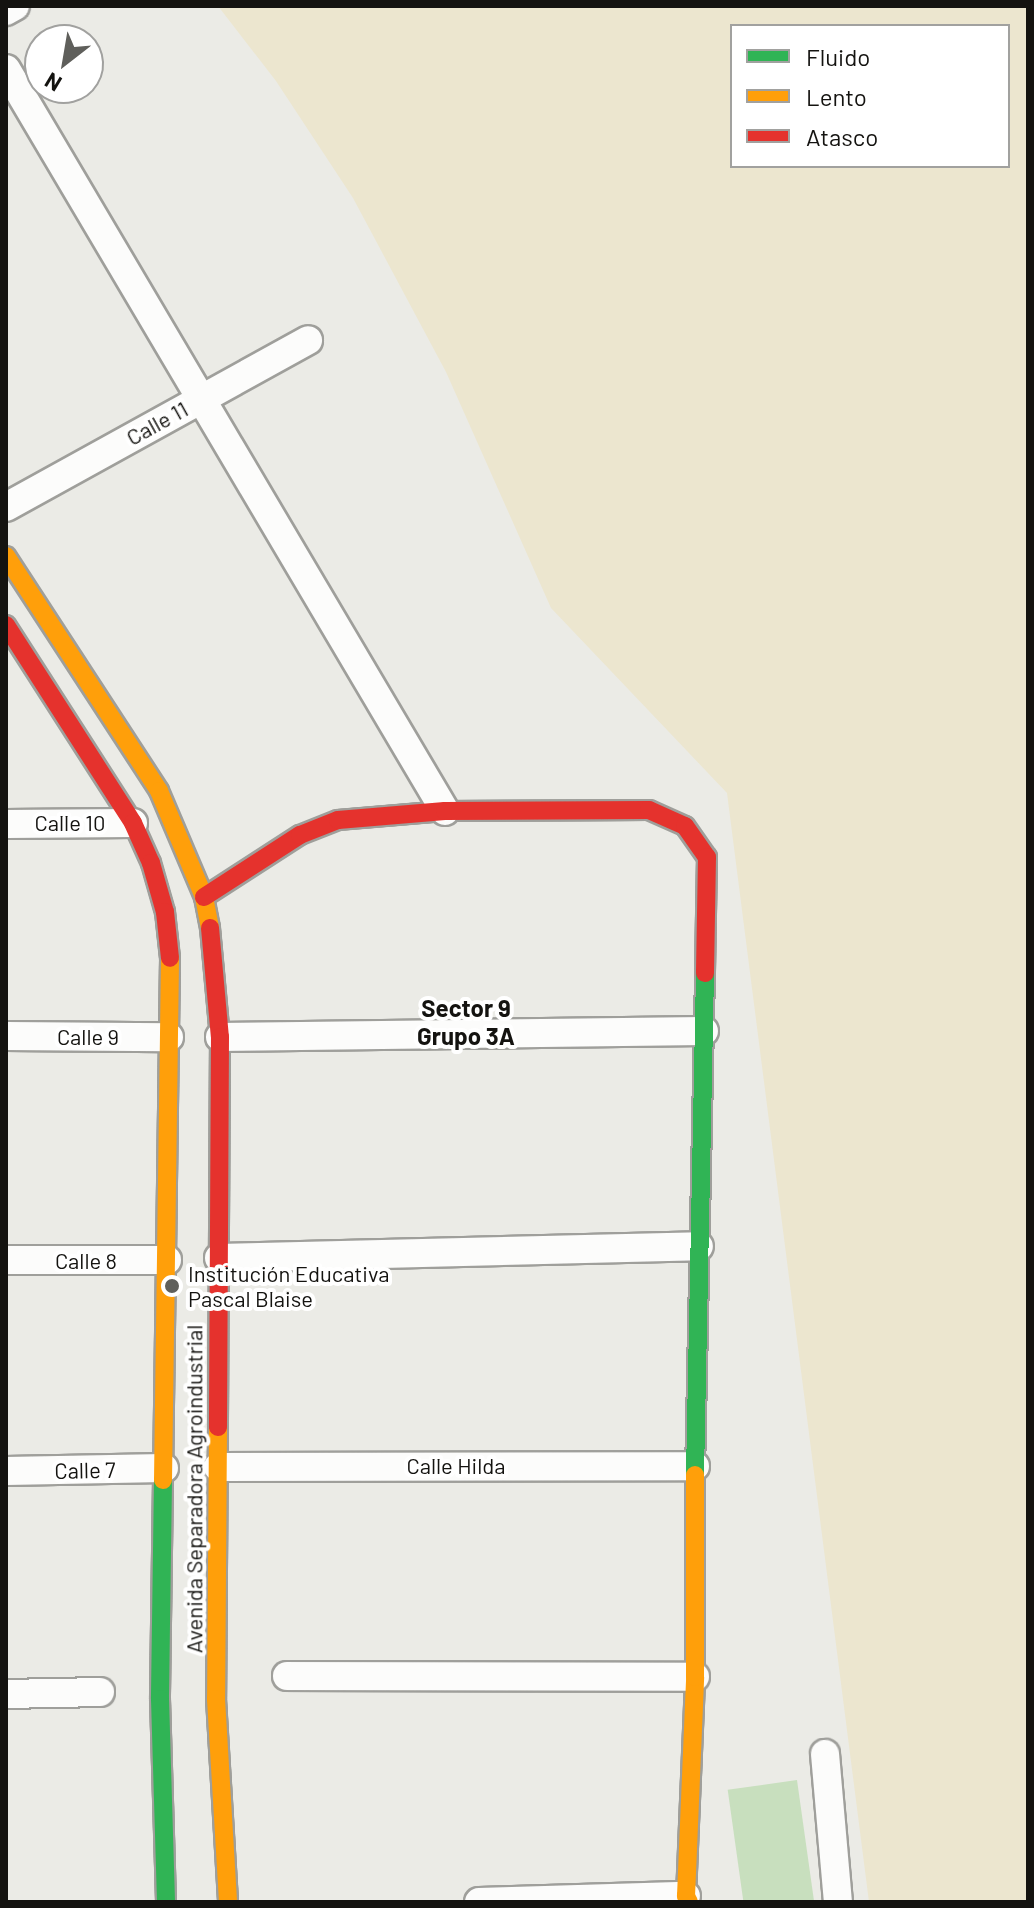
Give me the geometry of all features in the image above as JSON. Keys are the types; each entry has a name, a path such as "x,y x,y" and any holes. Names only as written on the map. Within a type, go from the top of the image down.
{"street":[{"path":"6,11 15,6"},
{"path":"6,69 445,811"},
{"name":"Calle 11","path":"6,507 308,340"},
{"name":"Avenida Separadora Agroindustrial","path":"6,556 159,791 204,897 215,957 220,1037 216,1699 228,1902"},
{"name":"Avenida Separadora Agroindustrial","path":"6,625 133,823 151,863 165,912 171,963 160,1699 166,1902"},
{"path":"204,897 300,835 338,820 445,811 649,810 685,826 707,857 695,1466 695,1677 688,1899 479,1902"},
{"name":"Calle 10","path":"6,824 133,823"},
{"path":"220,1037 704,1031"},
{"name":"Calle 9","path":"6,1036 169,1037"},
{"path":"219,1258 699,1246"},
{"name":"Calle 8","path":"6,1260 167,1260"},
{"name":"Calle Hilda","path":"218,1467 695,1466"},
{"name":"Calle 7","path":"6,1471 164,1468"},
{"path":"287,1676 695,1677"},
{"path":"6,1694 100,1692"},
{"path":"825,1754 838,1902"}],"green space":[{"path":"797,1780 814,1902 743,1902 728,1790"}],"sand":[{"path":"218,6 1028,6 1028,1902 869,1902 727,793 551,608 446,372 353,198 276,81"}],"traffic: fast":[{"path":"695,1475 705,973"},
{"path":"163,1480 160,1699 166,1902"}],"traffic: slow":[{"path":"6,556 159,791 204,897 210,928"},
{"path":"163,1480 170,958"},
{"path":"218,1427 216,1699 228,1902"},
{"path":"689,1902 686,1896 695,1677 695,1475"}],"traffic: jam":[{"path":"6,625 133,823 151,863 165,912 170,958"},
{"path":"204,897 300,835 338,820 445,811 649,810 685,826 707,857 705,973"},
{"path":"210,928 220,1037 218,1427"}],"place":[{"name":"Institución Educativa Pascal Blaise","path":"172,1286"}],"district":[{"name":"Sector 9 Grupo 3A","path":"466,1022"}]}
